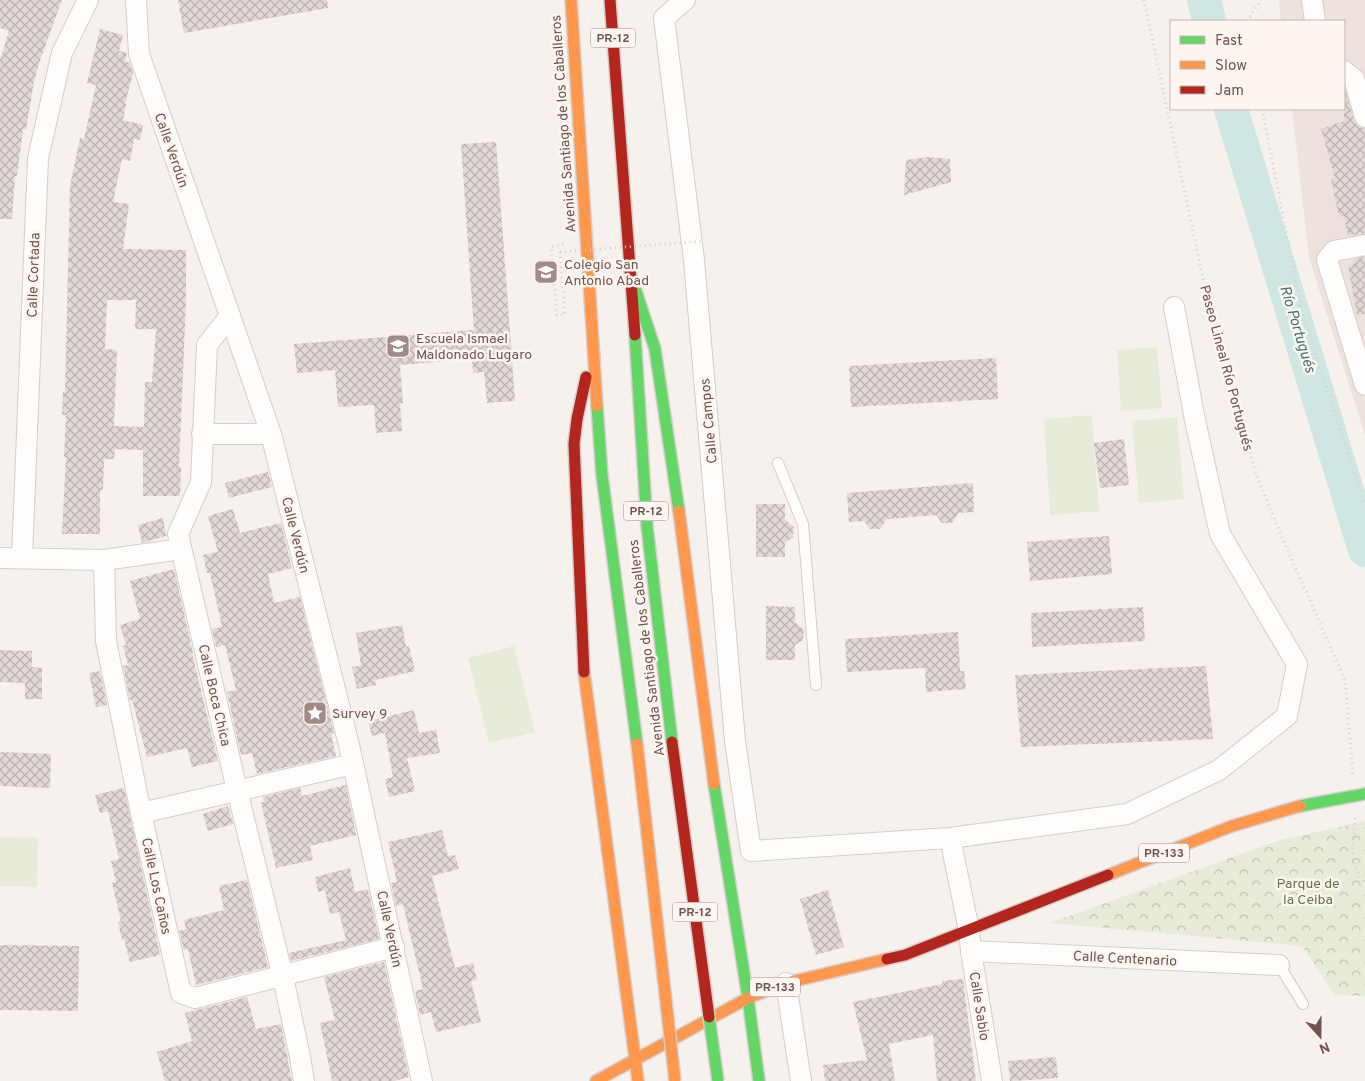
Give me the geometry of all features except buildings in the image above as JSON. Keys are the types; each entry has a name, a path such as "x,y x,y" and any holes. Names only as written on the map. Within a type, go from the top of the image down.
{"main road":[{"path":"562,0 574,53"},
{"name":"Avenida Santiago de los Caballeros","path":"571,0 592,346 602,475 637,744 675,1081"},
{"name":"Avenida Santiago de los Caballeros","path":"610,0 632,279 647,526 672,742 718,1081"},
{"path":"616,76 623,33"},
{"path":"632,279 655,348 678,506 713,779 748,998 759,1081"},
{"path":"592,346 577,419 574,444 582,658 638,1081"},
{"name":"PR-133","path":"596,1081 748,998 786,983 905,955 1232,826 1312,803 1360,795"}],"street":[{"name":"Calle Cortada","path":"22,558 38,158 62,53 88,0"},
{"name":"Calle Verdún","path":"136,0 138,54 271,434 353,764 422,1081"},
{"name":"Calle Campos","path":"685,0 664,18 694,260 734,741 751,851 950,838"},
{"path":"1312,0 1315,20"},
{"path":"1345,72 1354,79 1365,117"},
{"path":"1365,244 1334,251 1327,260 1365,385"},
{"path":"950,838 1127,814 1219,770 1287,716 1297,664 1220,534 1195,420 1174,307"},
{"name":"Calle Boca Chica","path":"230,316 207,345 201,482 178,534 237,790 283,977 304,1081"},
{"path":"202,434 271,434"},
{"path":"0,558 104,560 181,549"},
{"name":"Calle Los Caños","path":"104,560 106,641 180,993 195,998 283,977 394,947"},
{"path":"141,813 353,764"},
{"name":"Calle Sabio","path":"950,838 969,930 992,1081"},
{"name":"Calle Centenario","path":"971,951 1279,965"},
{"path":"786,983 801,1081"}],"lane":[{"path":"778,463 803,524 816,685"},
{"path":"1279,965 1303,1004"}],"path":[{"name":"Paseo Lineal Río Portugués","path":"1144,0 1211,316 1231,394 1257,476 1281,535 1346,680 1349,722 1360,795 1351,849 1355,868 1365,884"},
{"path":"1248,20 1261,0"},
{"path":"1262,110 1303,318 1365,504"},
{"path":"551,247 557,315 565,314 560,252 704,241"}],"shaded area":[{"path":"1279,0 1365,0 1365,435 1309,258 1292,110 1345,110 1345,20 1281,20"}],"green space":[{"path":"1157,347 1162,408 1121,411 1117,350"},
{"path":"1092,415 1099,511 1050,515 1044,419"},
{"path":"1177,417 1184,499 1139,503 1132,421"},
{"path":"514,646 535,732 489,743 468,658"},
{"name":"Parque de la Ceiba","path":"1365,821 1365,996 1335,995 1302,946 1050,923 1274,842"},
{"path":"0,837 38,838 37,887 0,886"}],"waterway":[{"name":"Río Portugués","path":"1204,0 1209,20"},
{"name":"Río Portugués","path":"1231,110 1365,550"}],"traffic: fast":[{"path":"632,279 655,349 679,511"},
{"path":"635,335 647,526 672,742"},
{"path":"597,406 602,475 637,744"},
{"path":"714,784 748,998 759,1081"},
{"path":"1300,806 1365,794"},
{"path":"709,1017 718,1081"}],"traffic: slow":[{"path":"571,0 597,406"},
{"path":"679,511 714,784"},
{"path":"584,672 638,1081"},
{"path":"637,744 675,1081"},
{"path":"1108,875 1232,826 1300,806"},
{"path":"596,1081 748,998 786,983 887,959"}],"traffic: jam":[{"path":"610,0 635,335"},
{"path":"584,672 574,444 586,377"},
{"path":"672,742 709,1017"},
{"path":"887,959 905,955 1108,875"}],"place":[{"name":"Colegio San Antonio Abad","path":"546,272"},
{"name":"Escuela Ismael Maldonado Lugaro","path":"398,346"},
{"name":"Survey 9","path":"315,713"}]}
